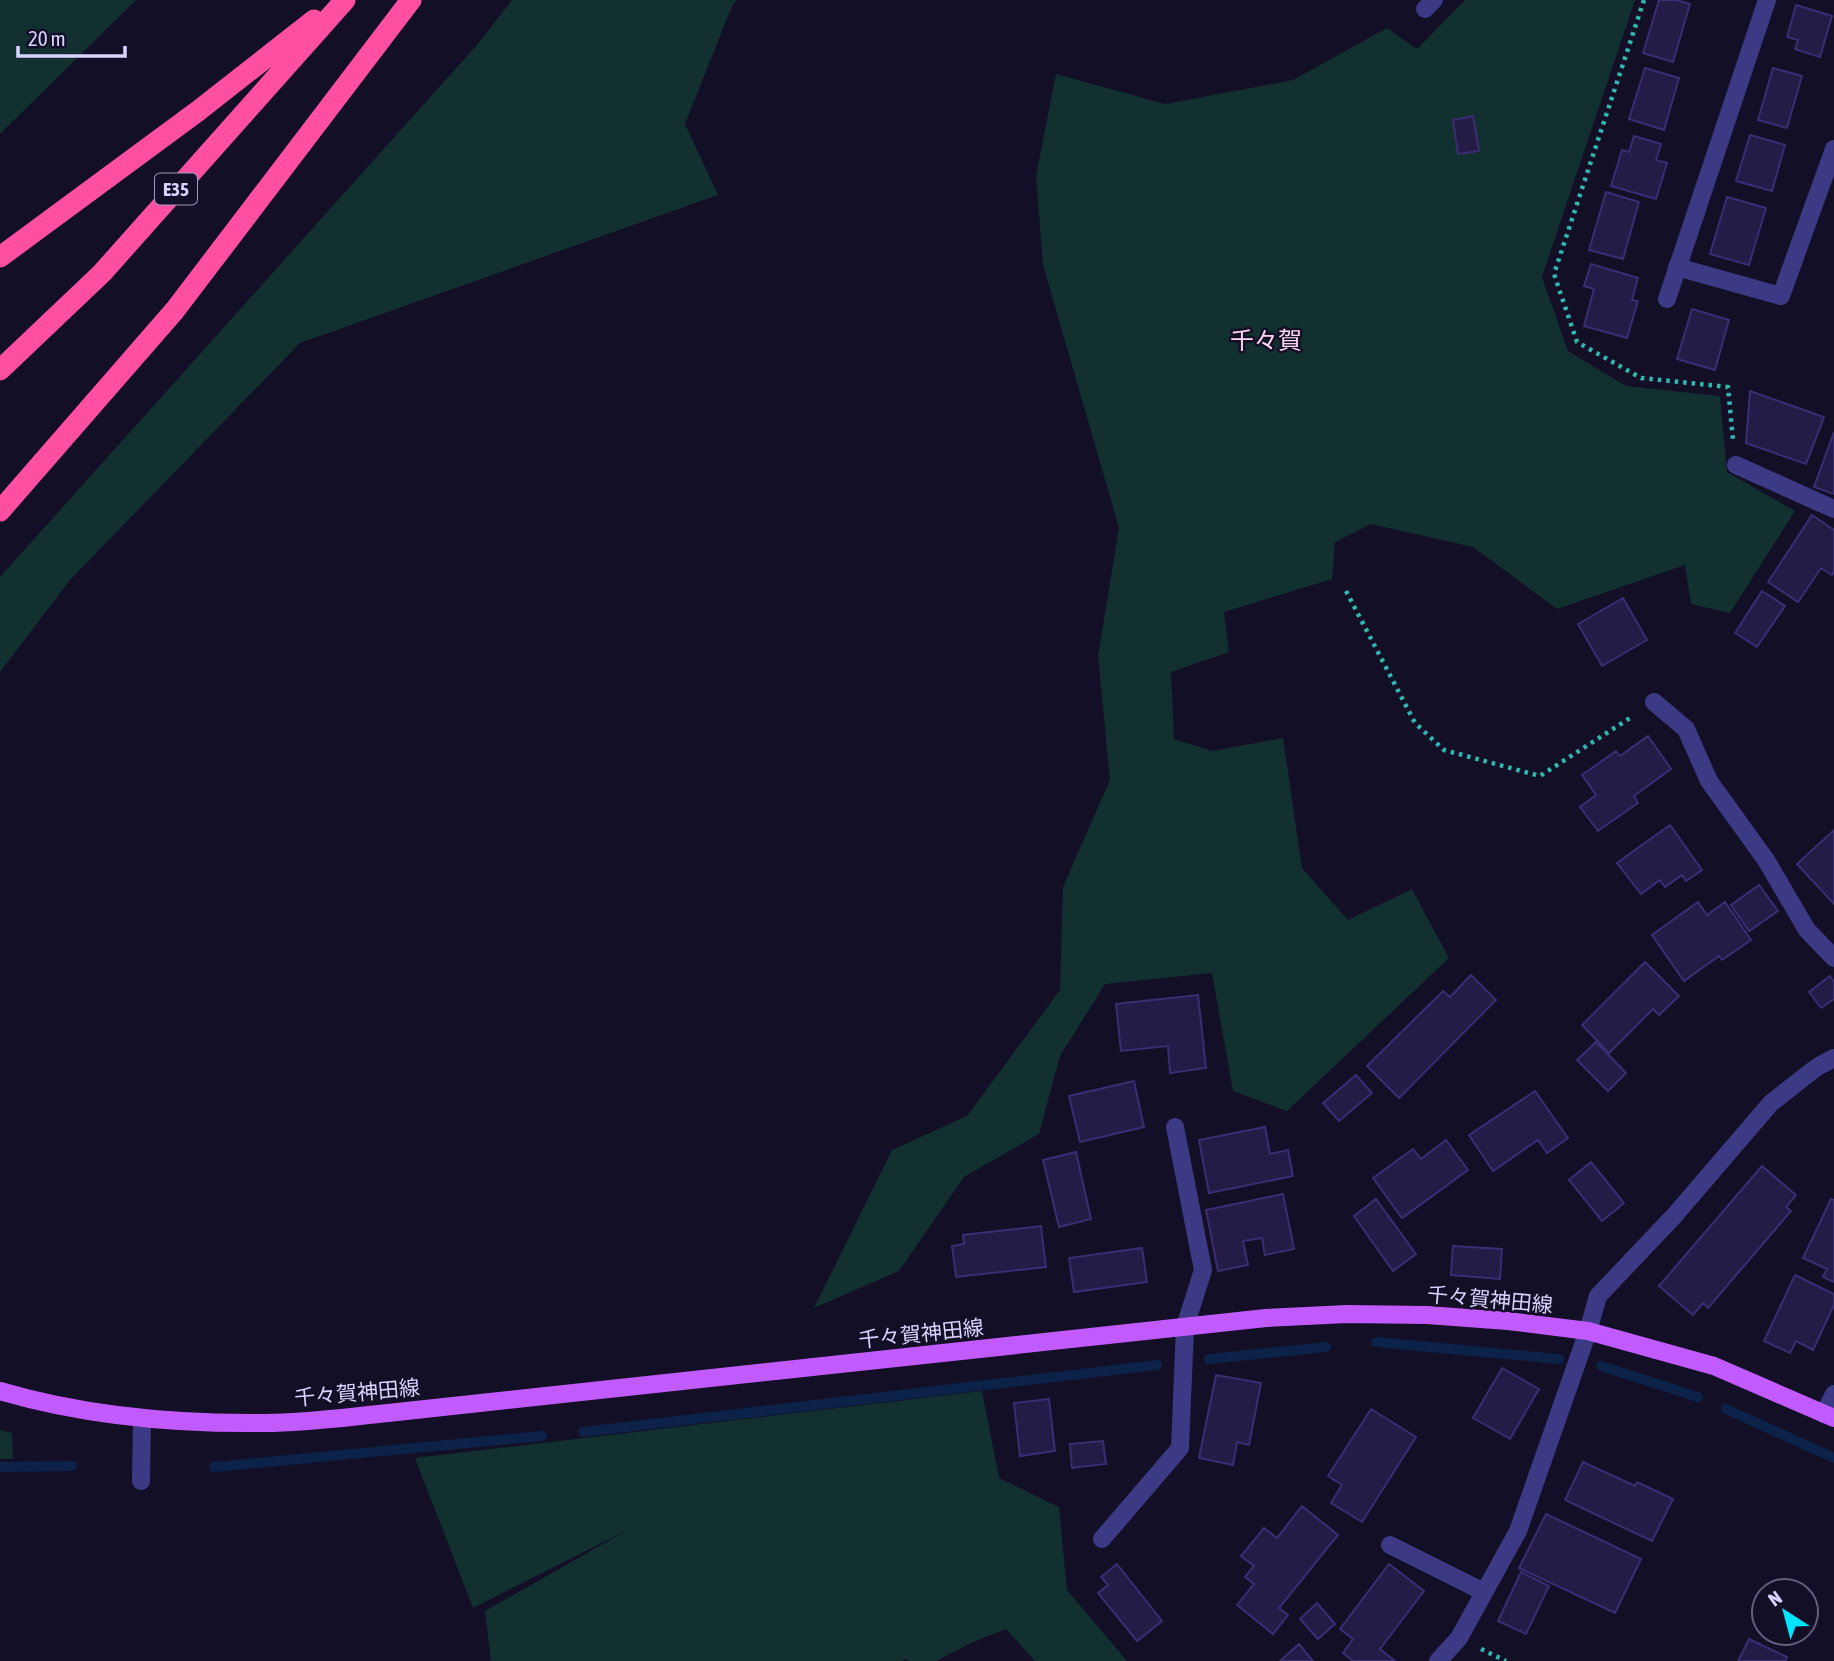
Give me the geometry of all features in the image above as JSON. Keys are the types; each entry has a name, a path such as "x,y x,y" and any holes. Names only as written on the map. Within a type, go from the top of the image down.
{"highway":[{"path":"0,257 198,111 339,0"},
{"name":"E35","path":"0,370 102,272 345,0"},
{"path":"0,511 175,310 411,0"}],"main road":[{"name":"千々賀神田線","path":"0,1391 32,1400 142,1418 267,1423 388,1413 1266,1318 1347,1314 1427,1315 1588,1331 1714,1366 1829,1416"}],"street":[{"path":"1667,299 1767,0"},
{"path":"1677,267 1781,296 1834,149"},
{"path":"1736,466 1834,509"},
{"path":"1654,702 1686,729 1709,782 1766,860 1807,930 1834,958"},
{"path":"1438,1661 1459,1638 1518,1531 1598,1296 1674,1216 1771,1103 1817,1067 1834,1059"},
{"path":"1102,1539 1180,1448 1185,1327 1203,1270 1175,1127"},
{"path":"1829,1416 1834,1394"},
{"path":"141,1481 142,1418"},
{"path":"1390,1545 1484,1592"}],"path":[{"path":"1644,0 1553,274 1577,342 1641,377 1728,387 1736,466"},
{"path":"1346,591 1415,723 1444,750 1540,776 1654,702"}],"green space":[{"path":"0,0 136,0 0,134"},
{"path":"512,0 737,0 732,6 685,124 718,195 300,343 70,580 0,672 0,577 476,46"},
{"path":"1465,0 1635,0 1542,277 1568,351 1626,386 1720,396 1727,472 1795,511 1730,613 1691,604 1685,565 1557,609 1473,547 1371,524 1335,542 1332,579 1224,612 1229,652 1171,672 1174,739 1212,751 1283,738 1302,868 1348,920 1412,889 1449,958 1287,1111 1233,1091 1212,973 1105,984 1060,1056 1039,1134 964,1177 899,1271 814,1308 892,1150 967,1116 1060,990 1063,887 1110,780 1098,656 1119,528 1043,265 1036,176 1056,74 1165,104 1293,80 1387,28 1417,49"},
{"path":"982,1391 999,1478 1059,1507 1067,1590 1127,1661 1035,1661 1006,1629 936,1661 491,1661 485,1611 629,1529 473,1608 415,1458"},
{"path":"0,1430 12,1433 13,1459 0,1459"}],"building":[{"path":"1659,0 1676,0 1690,4 1673,62 1643,53"},
{"path":"1796,5 1832,16 1820,57 1795,49 1798,40 1787,37"},
{"path":"1645,68 1679,78 1664,130 1629,119"},
{"path":"1773,68 1802,76 1787,128 1758,120"},
{"path":"1473,116 1479,151 1458,154 1453,120"},
{"path":"1750,135 1785,145 1772,191 1736,181"},
{"path":"1634,136 1661,144 1656,160 1667,163 1656,199 1611,186 1622,150 1629,152"},
{"path":"1606,192 1639,202 1623,259 1589,250"},
{"path":"1727,197 1766,208 1749,265 1710,254"},
{"path":"1591,264 1638,278 1632,300 1638,301 1627,338 1584,326 1594,289 1584,286"},
{"path":"1692,309 1729,320 1715,370 1677,359"},
{"path":"1750,391 1824,417 1806,464 1746,443"},
{"path":"1834,432 1834,494 1814,487"},
{"path":"1812,515 1834,530 1834,572 1832,575 1821,568 1798,602 1768,582"},
{"path":"1762,591 1785,606 1757,647 1735,633"},
{"path":"1623,598 1647,640 1602,666 1578,624"},
{"path":"1648,736 1671,769 1634,796 1638,803 1598,831 1580,807 1596,795 1582,775 1616,751 1620,756"},
{"path":"1670,825 1702,870 1686,881 1682,875 1665,887 1660,880 1641,894 1617,863"},
{"path":"1834,830 1834,904 1797,864"},
{"path":"1759,885 1778,911 1749,931 1731,905"},
{"path":"1698,902 1707,915 1725,902 1751,940 1722,960 1719,956 1684,981 1652,935"},
{"path":"1645,962 1679,996 1659,1015 1653,1009 1609,1053 1582,1025"},
{"path":"1471,975 1496,1000 1399,1098 1367,1066 1443,991 1450,997"},
{"path":"1830,976 1834,982 1834,999 1821,1008 1809,992"},
{"path":"1198,995 1206,1068 1170,1073 1168,1046 1121,1051 1116,1004"},
{"path":"1596,1042 1626,1073 1608,1091 1577,1060"},
{"path":"1356,1075 1372,1093 1339,1121 1323,1103"},
{"path":"1134,1081 1144,1127 1080,1142 1069,1096"},
{"path":"1535,1091 1568,1138 1547,1153 1538,1140 1493,1171 1469,1135"},
{"path":"1265,1127 1270,1154 1288,1150 1293,1176 1209,1193 1199,1140"},
{"path":"1446,1140 1468,1170 1402,1218 1373,1178 1413,1149 1421,1159"},
{"path":"1076,1152 1091,1219 1059,1227 1043,1160"},
{"path":"1591,1162 1624,1203 1602,1221 1569,1180"},
{"path":"1762,1166 1796,1195 1786,1207 1791,1211 1708,1308 1703,1303 1693,1315 1659,1286"},
{"path":"1283,1194 1294,1249 1265,1255 1262,1238 1243,1241 1248,1265 1218,1271 1206,1210"},
{"path":"1376,1199 1416,1254 1393,1271 1354,1216"},
{"path":"1831,1199 1834,1200 1834,1282 1823,1277 1827,1269 1803,1258"},
{"path":"1041,1226 1046,1267 956,1277 952,1246 964,1244 963,1235"},
{"path":"1453,1246 1502,1249 1500,1279 1451,1275"},
{"path":"1142,1248 1147,1282 1074,1292 1069,1258"},
{"path":"1795,1275 1834,1294 1834,1305 1813,1350 1796,1341 1790,1353 1764,1341"},
{"path":"1502,1368 1539,1389 1510,1439 1473,1418"},
{"path":"1216,1375 1261,1383 1249,1445 1237,1442 1233,1465 1199,1458"},
{"path":"1049,1399 1055,1451 1020,1456 1014,1403"},
{"path":"1371,1409 1416,1437 1362,1522 1331,1503 1342,1485 1328,1476"},
{"path":"1103,1441 1106,1464 1072,1468 1070,1444"},
{"path":"1583,1462 1635,1486 1637,1482 1673,1499 1652,1541 1565,1500"},
{"path":"1302,1506 1338,1535 1279,1608 1288,1615 1273,1634 1237,1605 1254,1584 1245,1577 1254,1566 1241,1556 1264,1528 1277,1538"},
{"path":"1546,1514 1641,1559 1615,1613 1519,1568"},
{"path":"1117,1564 1162,1621 1137,1641 1098,1593 1108,1585 1101,1577"},
{"path":"1389,1564 1424,1591 1380,1649 1395,1661 1353,1661 1343,1653 1353,1639 1340,1629"},
{"path":"1521,1572 1549,1586 1526,1634 1498,1621"},
{"path":"1317,1603 1335,1624 1318,1639 1300,1619"},
{"path":"1749,1639 1750,1647 1766,1647 1787,1657 1785,1661 1738,1661"},
{"path":"1299,1644 1313,1661 1280,1661"}],"waterway":[{"path":"1376,1342 1559,1359"},
{"path":"1209,1359 1326,1347"},
{"path":"583,1432 1157,1365"},
{"path":"1601,1366 1698,1397"},
{"path":"1726,1409 1834,1458"},
{"path":"214,1467 542,1436"},
{"path":"0,1467 72,1466"}],"district":[{"name":"千々賀","path":"1266,340"}]}
